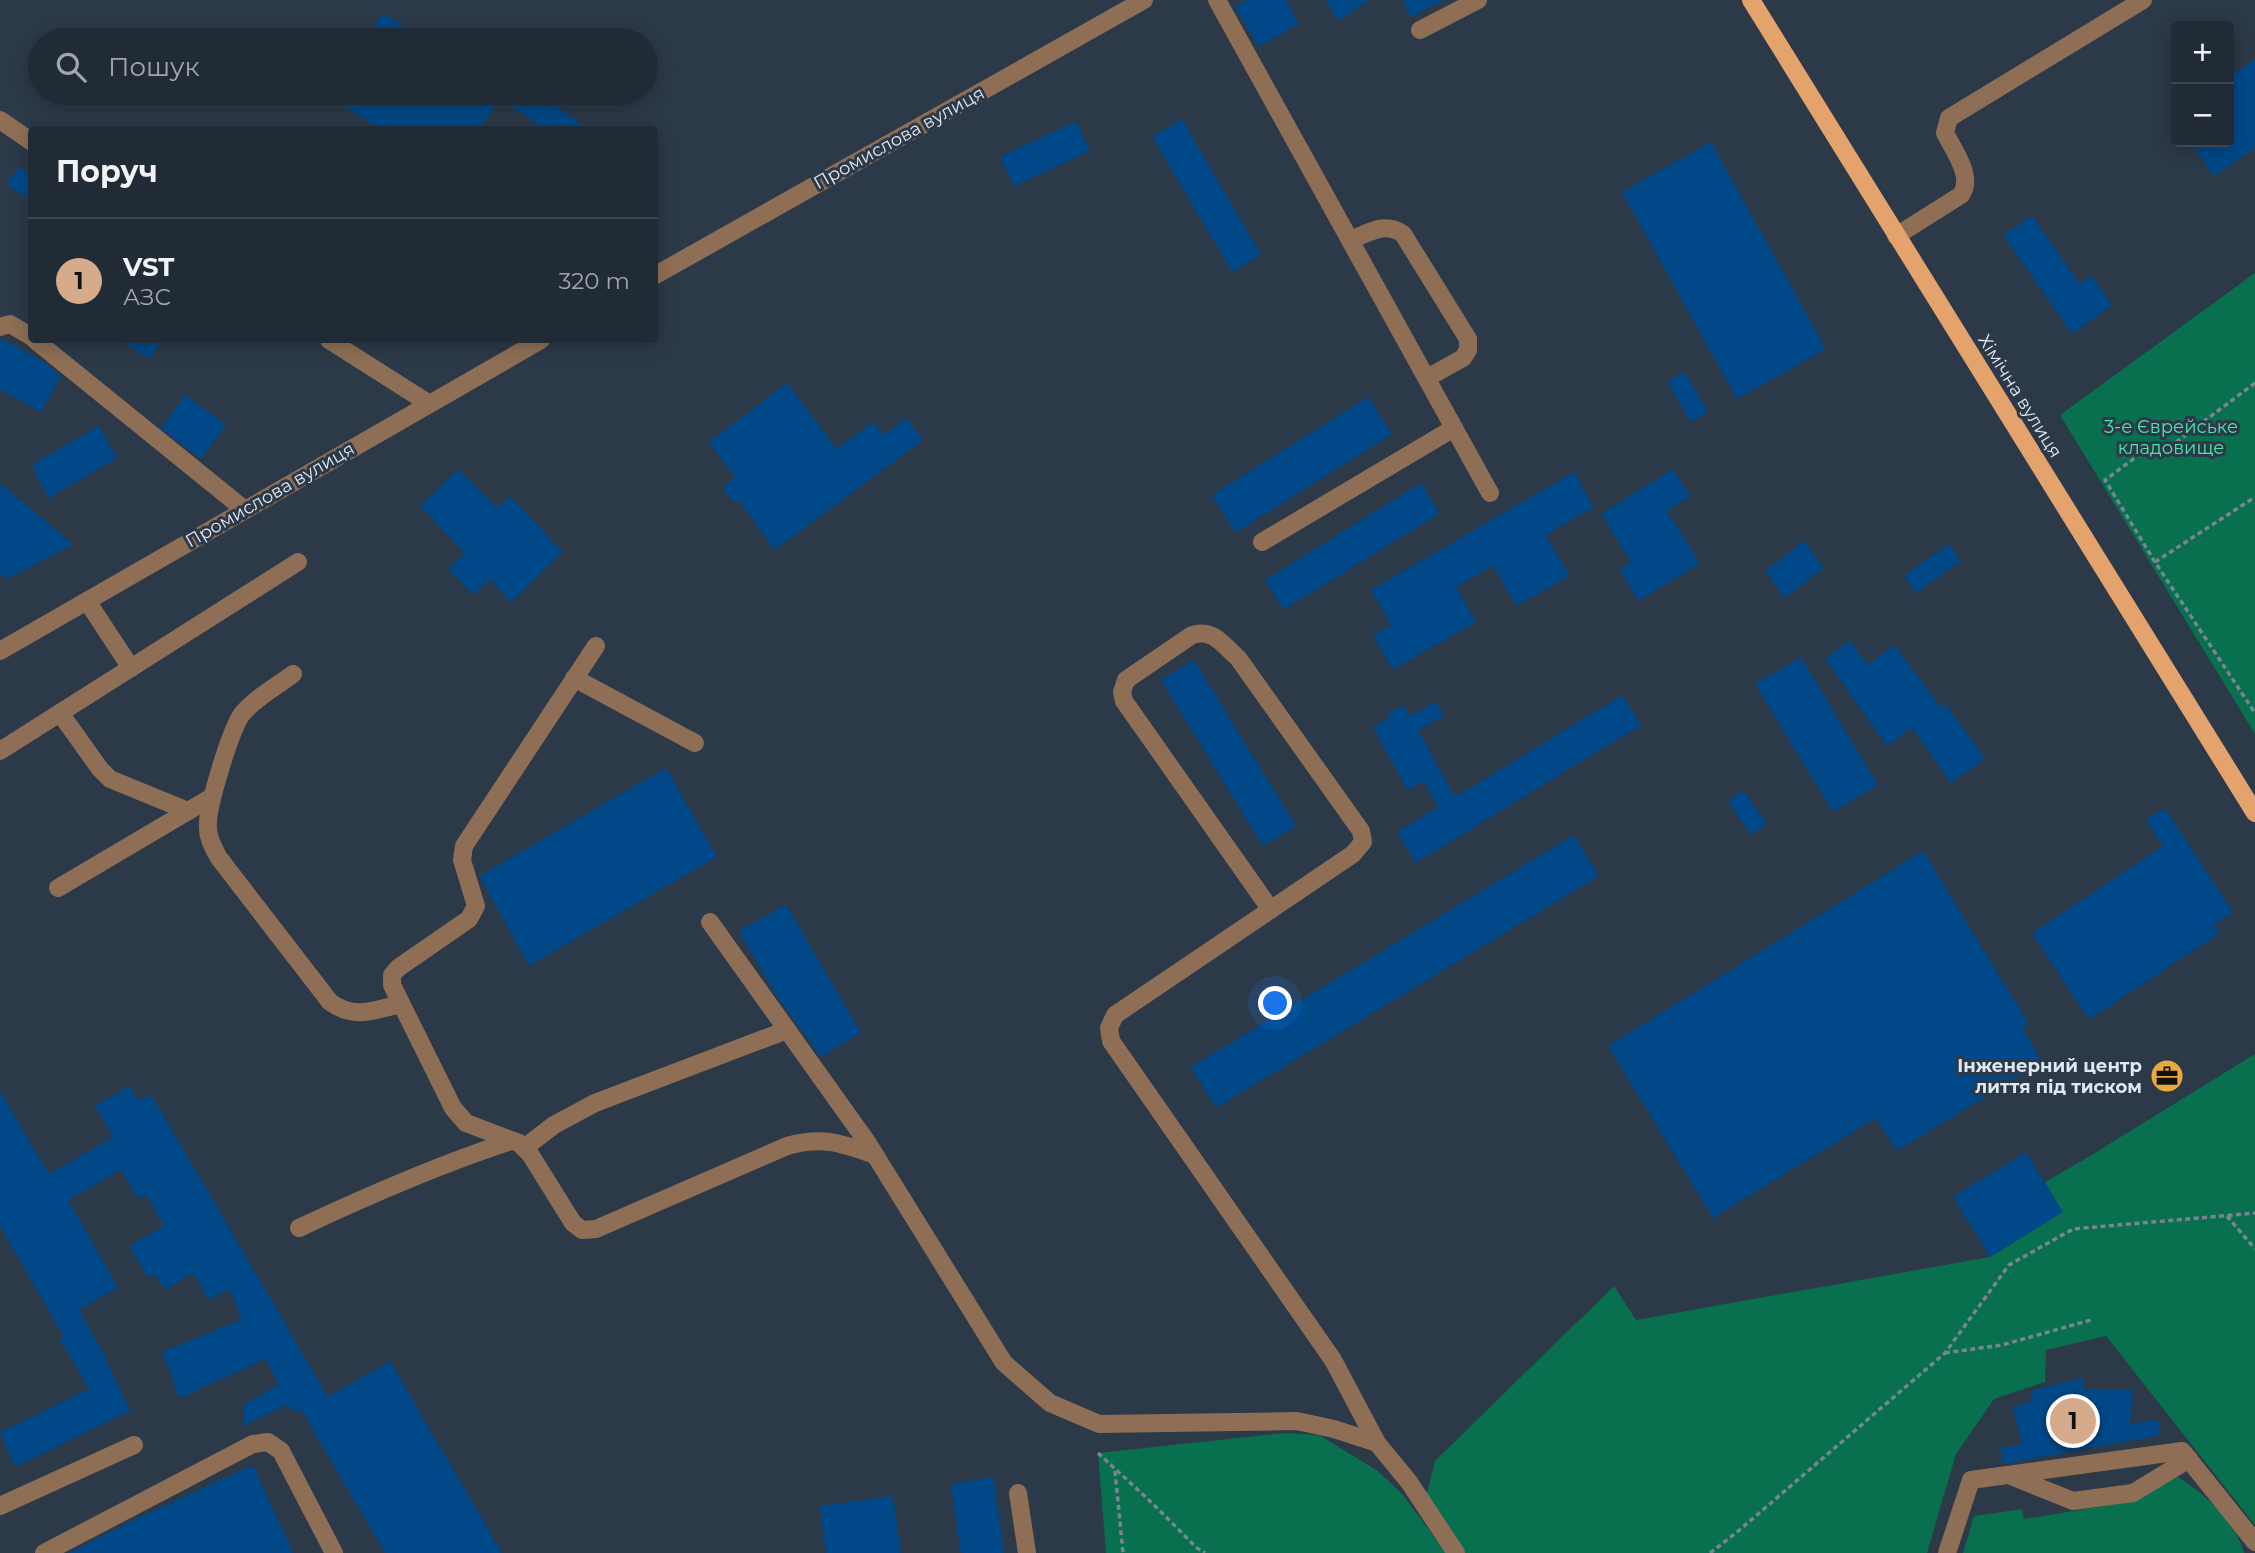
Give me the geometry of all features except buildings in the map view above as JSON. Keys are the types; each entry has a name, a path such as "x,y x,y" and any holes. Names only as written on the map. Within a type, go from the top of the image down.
{"main road":[{"name":"Хімічна вулиця","path":"1751,0 2255,813"}],"street":[{"name":"Промислова вулиця","path":"658,274 1144,0"},
{"path":"1217,0 1490,494"},
{"path":"1420,30 1478,0"},
{"path":"1896,236 1961,195 1967,188 1967,177 1945,133 1949,118 2143,0"},
{"path":"0,120 28,139"},
{"path":"1350,240 1383,227 1394,227 1403,234 1468,339 1468,350 1463,358 1427,379"},
{"path":"0,327 10,324 28,335"},
{"path":"39,343 245,510"},
{"path":"334,343 428,403"},
{"name":"Промислова вулиця","path":"0,651 536,343"},
{"path":"1262,542 1454,428"},
{"path":"0,751 298,562"},
{"path":"87,601 131,668"},
{"path":"1271,910 1124,701 1122,692 1126,680 1192,635 1201,632 1213,635 1238,659 1361,831 1363,842 1353,853 1271,910 1115,1015 1109,1028 1111,1041 1333,1360 1377,1443 1409,1482 1456,1553"},
{"path":"596,646 464,846 462,860 476,906 469,919 398,968 392,975 392,985 453,1108 466,1124 518,1144 573,1223 582,1230 596,1229 788,1146 808,1140 836,1141 875,1155"},
{"path":"293,674 243,714 212,797 208,828 211,843 219,858 330,1002 341,1010 356,1013 401,1004"},
{"path":"574,678 695,743"},
{"path":"60,713 110,779 188,811"},
{"path":"58,888 212,797"},
{"path":"710,922 875,1155 1004,1363 1050,1403 1099,1424 1297,1421 1377,1443"},
{"path":"299,1228 415,1175 518,1144 595,1103 787,1030"},
{"path":"44,1553 253,1444 268,1442 281,1451 334,1553"},
{"path":"0,1506 134,1446"},
{"path":"1947,1553 1971,1480 2182,1451 2255,1542"},
{"path":"2009,1475 2073,1501 2133,1493 2189,1459"},
{"path":"1018,1493 1027,1553"}],"path":[{"path":"2255,383 2171,446 2143,452 2105,480 2155,562 2255,713"},
{"path":"2155,562 2255,497"},
{"path":"1710,1553 1945,1353 2009,1265 2073,1229 2255,1213"},
{"path":"2227,1216 2255,1249"},
{"path":"1945,1353 2002,1345 2091,1320"},
{"path":"1098,1453 1196,1548 1205,1553"},
{"path":"1115,1469 1123,1553"}],"green space":[{"name":"3-е Єврейське кладовище","path":"2255,273 2255,734 2060,415"},
{"path":"2255,1054 2255,1525 2106,1336 2046,1350 2045,1382 1994,1399 1956,1454 1927,1553 1459,1553 1425,1501 1435,1461 1614,1286 1636,1320 1990,1257 2062,1212 2045,1182"},
{"path":"1284,1433 1319,1435 1378,1471 1403,1495 1446,1553 1106,1553 1098,1453"},
{"path":"2178,1477 2199,1492 2227,1519 2244,1553 1963,1553 1974,1516 2022,1509 2024,1519 2140,1500 2141,1490"}],"place":[{"name":"Інженерний центр лиття під тиском","path":"2167,1076"},
{"name":"VST","path":"2073,1421"}]}
